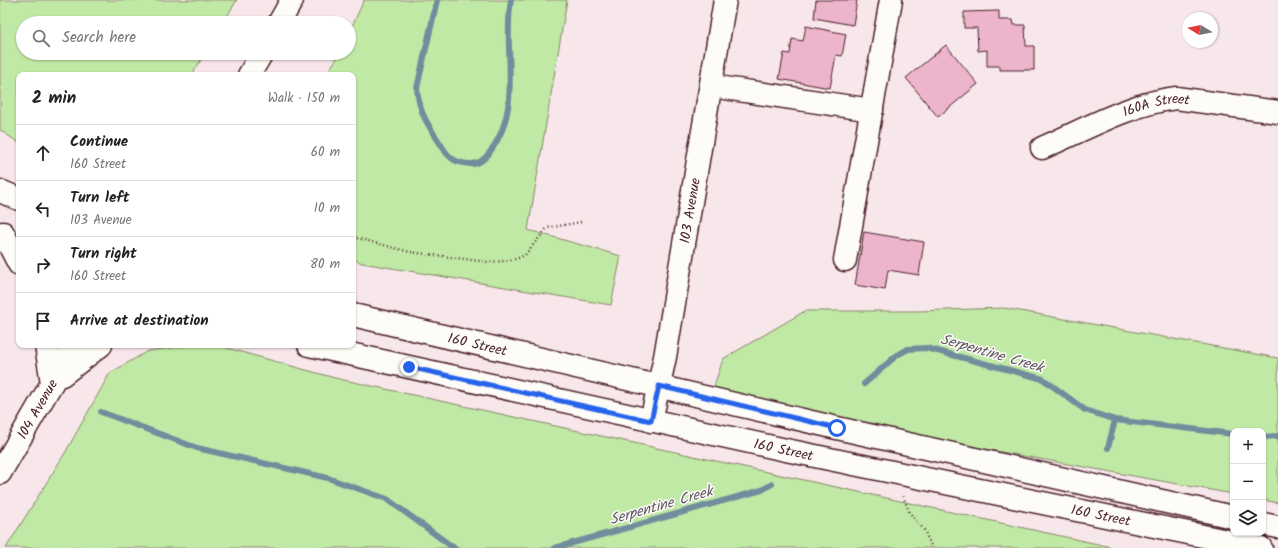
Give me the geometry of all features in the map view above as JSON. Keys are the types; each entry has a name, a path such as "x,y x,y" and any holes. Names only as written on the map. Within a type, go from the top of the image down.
{"main road":[{"path":"283,16 292,0"},
{"name":"103 Avenue","path":"651,421 659,386 726,0"},
{"path":"845,260 891,0"},
{"path":"251,72 258,60"},
{"path":"711,86 872,110"},
{"name":"160A Street","path":"1042,148 1128,111 1161,100 1176,98 1278,112"},
{"path":"0,191 16,198"},
{"path":"7,235 16,257"},
{"name":"160 Street","path":"356,316 1230,517"},
{"path":"46,348 52,383 97,348"},
{"name":"104 Avenue","path":"0,473 72,348"},
{"name":"160 Street","path":"322,348 651,421 1261,548"},
{"path":"1266,525 1278,527"}],"path":[{"path":"356,238 410,252 488,262 505,261 516,259 525,255 547,228 581,222"},
{"path":"902,492 909,512 924,530 932,548"}],"green space":[{"path":"0,0 237,0 227,16 16,16 16,60 201,60 194,72 16,72 16,141 0,130"},
{"path":"364,0 567,0 528,230 621,256 611,305 362,263 356,260 356,72 328,72 336,60 356,60 356,18"},
{"path":"1004,308 1278,358 1278,503 1266,501 1266,428 1230,428 1230,493 990,450 712,392 723,359 805,311 918,311"},
{"path":"170,348 227,348 335,378 1116,548 6,548 65,453 110,373 148,351"}],"building":[{"path":"816,0 857,0 853,25 814,18"},
{"path":"999,11 999,20 1013,20 1014,25 1025,25 1026,46 1034,46 1034,70 1000,70 1000,66 987,66 987,50 978,51 977,28 964,28 964,12"},
{"path":"806,26 846,34 842,56 836,55 830,88 779,79 784,53 790,54 792,39 803,41"},
{"path":"946,45 978,84 938,117 906,78"},
{"path":"864,232 924,242 919,275 888,270 885,290 855,285"}],"waterway":[{"path":"437,0 417,88 418,98 426,121 448,154 453,159 466,164 473,164 482,161 486,157 500,135 506,116 510,78 509,19 511,0"},
{"name":"Serpentine Creek","path":"864,384 897,355 908,349 926,348 1043,379 1085,410 1115,420 1230,434"},
{"path":"101,412 197,448 328,478 387,499 454,548"},
{"path":"1108,448 1115,420"},
{"name":"Serpentine Creek","path":"1266,437 1278,436"},
{"name":"Serpentine Creek","path":"555,548 762,490 772,484"}],"route":[{"path":"409,367 651,421 659,386 837,428"}]}
